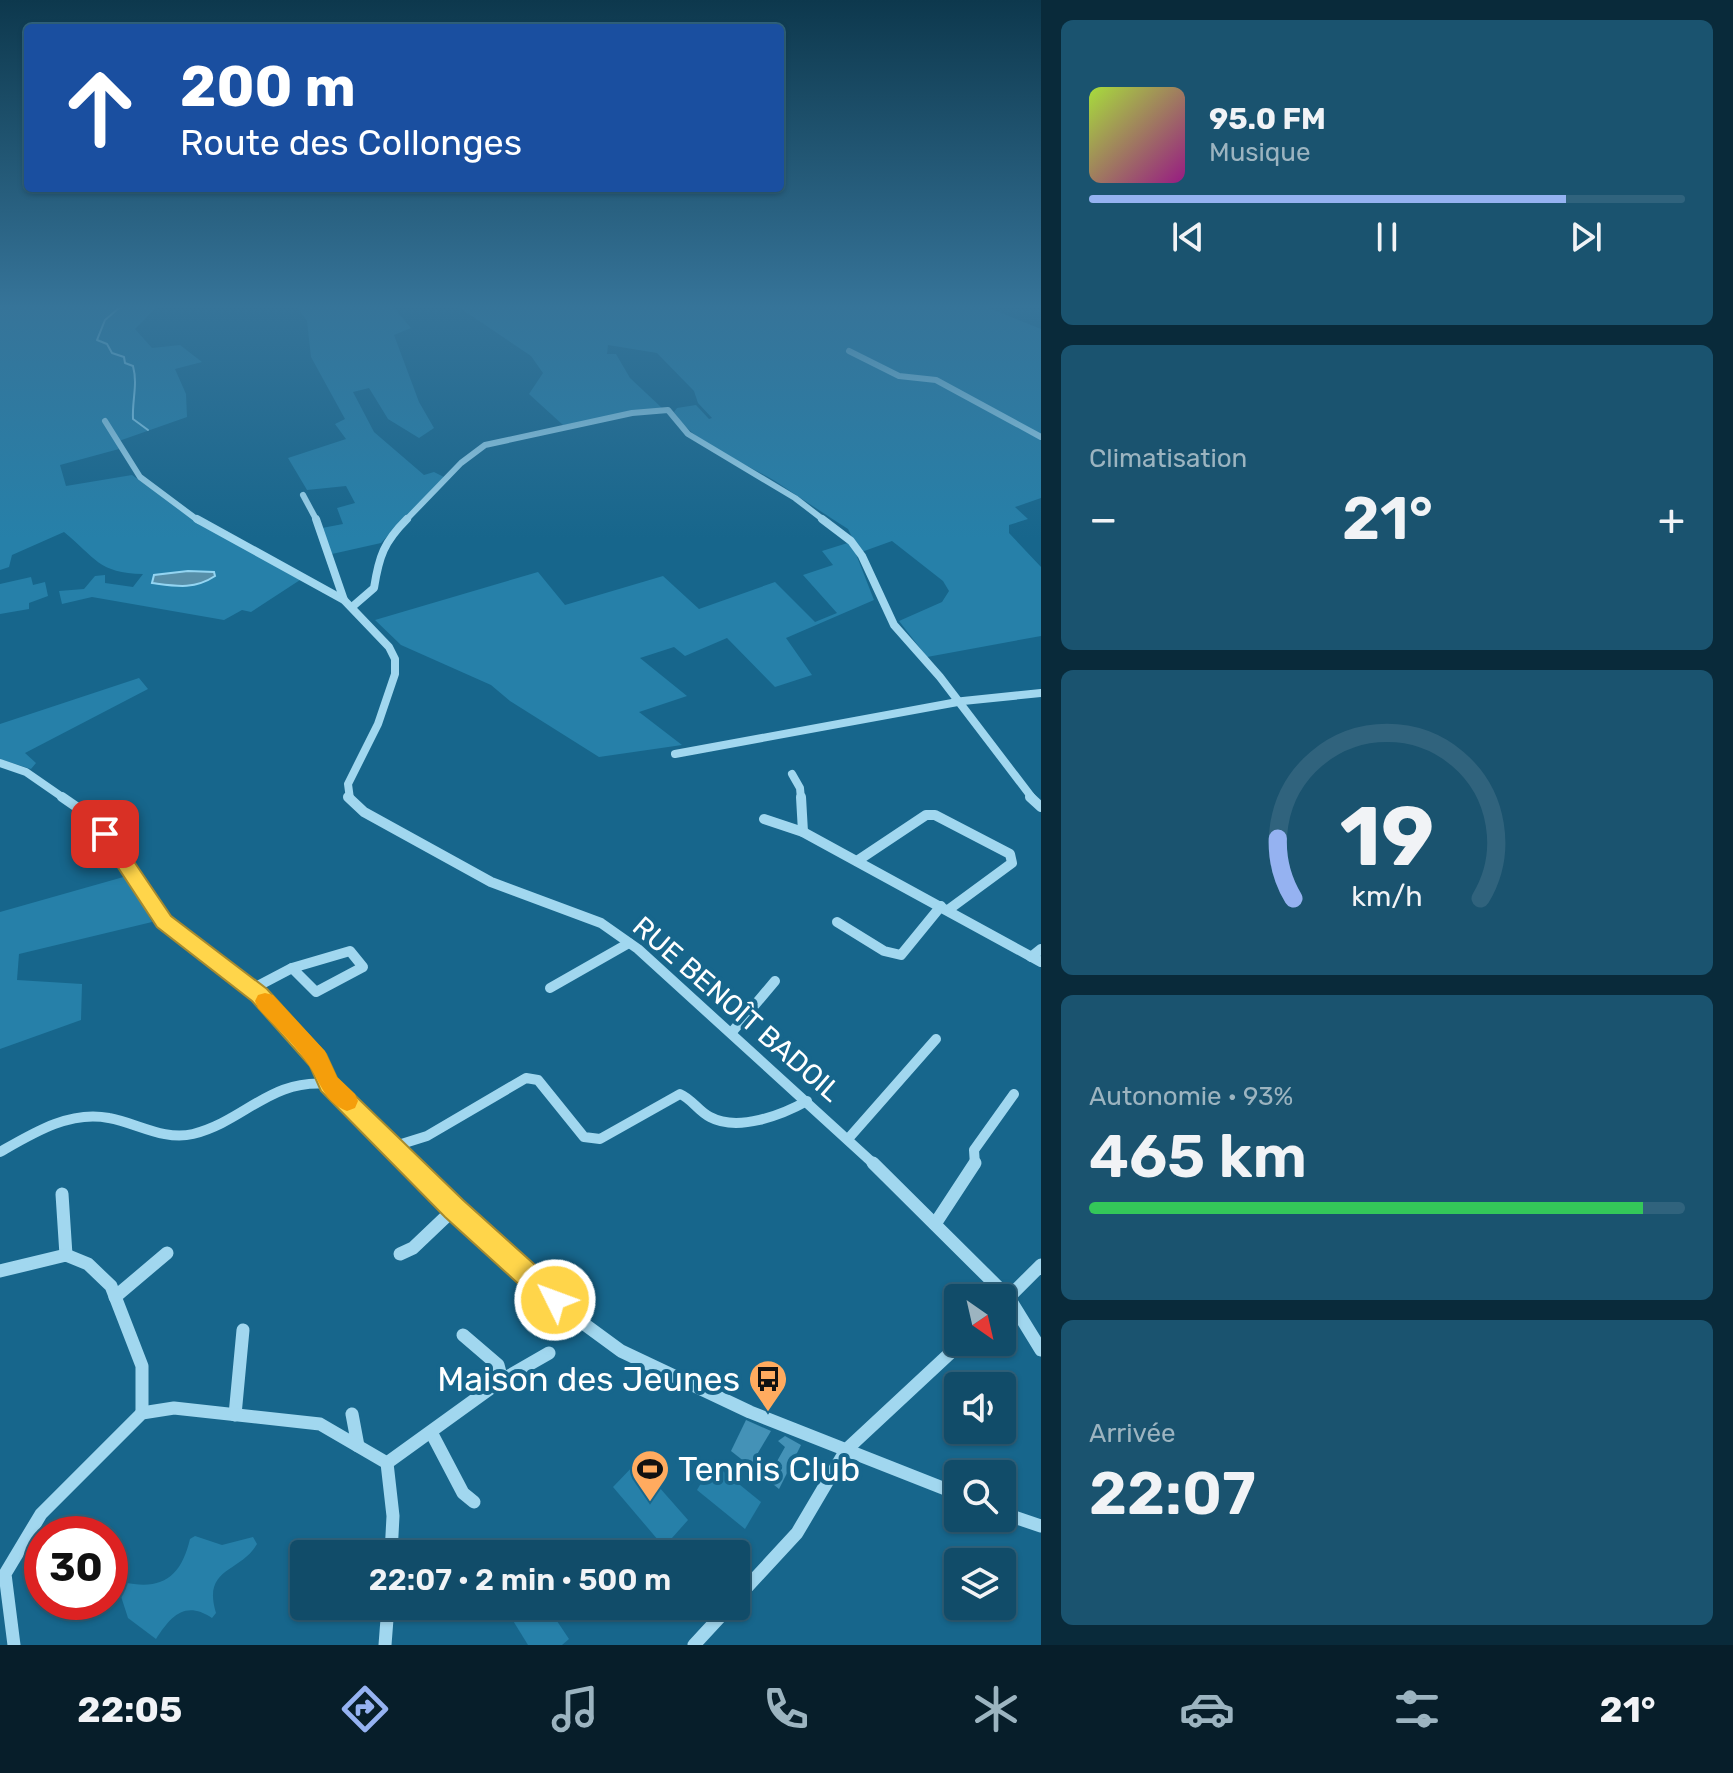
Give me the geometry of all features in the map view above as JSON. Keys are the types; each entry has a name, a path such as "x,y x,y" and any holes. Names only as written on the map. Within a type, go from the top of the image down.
{"street":[{"path":"945,385 1041,437"},
{"path":"105,421 140,477 204,524 352,607 374,588 379,556 392,534 461,463 485,445 632,413 668,410 688,434 795,498 851,541 868,567 894,625 959,703 1028,795 1041,807"},
{"path":"303,495 317,520 344,600"},
{"name":"RUE BENOÎT BADOIL","path":"352,607 389,647 395,659 395,674 378,724 350,780 348,797 364,812 491,882 601,923 629,943 848,1139 935,1224 990,1284"},
{"path":"675,754 959,703 1041,693"},
{"path":"0,763 26,772 91,817 120,851 157,913 252,989 319,1060 329,1084 395,1146 454,1209 576,1318 621,1351 680,1381 944,1488"},
{"path":"792,774 800,788 803,832"},
{"path":"837,922 850,925 891,956 901,955 944,908 1012,863 1010,854 935,815 926,815 857,861"},
{"path":"764,819 803,832 1036,960 1041,949"},
{"path":"550,988 629,943"},
{"path":"252,989 270,975 292,968 350,951 363,967 316,992 292,968"},
{"path":"732,1032 775,981"},
{"name":"RUE BENOÎT BADOIL","path":"848,1139 936,1039"},
{"path":"395,1146 427,1136 526,1078 538,1080 584,1137 600,1139 680,1094 689,1097 706,1116 720,1122 764,1119 807,1101"},
{"path":"0,1152 54,1125 93,1116 174,1136 195,1133 294,1083 313,1081 329,1084"},
{"path":"935,1224 975,1166 974,1150 1014,1094"},
{"path":"62,1194 66,1255"},
{"path":"400,1254 413,1248 454,1209"},
{"path":"115,1297 167,1253"},
{"path":"0,1271 66,1255 88,1264 111,1286 142,1366 142,1413"},
{"path":"1016,1291 1041,1265"},
{"name":"RUE BENOÎT BADOIL","path":"1016,1315 1041,1350"},
{"path":"235,1415 243,1330"},
{"path":"463,1335 498,1365 502,1380"},
{"path":"387,1463 502,1380 549,1353"},
{"path":"750,1584 797,1533 846,1450 947,1356"},
{"path":"14,1645 3,1572 41,1514 142,1413 174,1408 320,1424 387,1463"},
{"path":"352,1414 358,1446"},
{"path":"431,1432 463,1493 474,1502"},
{"path":"387,1463 393,1516 392,1540"},
{"path":"1016,1518 1041,1526"},
{"path":"385,1645 387,1620"},
{"path":"694,1645 717,1620"}],"shaded area":[{"path":"0,385 182,385 186,394 187,417 116,442 119,449 60,465 66,486 132,475 203,525 300,580 251,612 242,610 224,620 92,597 62,604 59,591 84,589 95,576 105,575 105,583 133,587 143,574 107,567 64,532 12,555 9,567 0,570"},
{"path":"326,385 413,385 434,428 419,438 388,419 369,388 353,392 374,432 424,475 434,472 444,477 381,543 332,554 322,528 343,524 337,508 355,503 346,486 307,490 288,458 346,439 335,424 345,419"},
{"path":"535,385 637,385 662,408 563,425 529,394"},
{"path":"688,385 1041,385 1041,498 1015,507 1028,519 1009,525 1009,533 1041,567 1041,636 927,657 899,621 942,602 949,591 943,581 892,541 856,554 874,600 786,638 812,675 775,687 727,638 685,656 674,647 640,658 687,696 639,712 682,745 599,757 510,701 491,685 401,645 375,620 538,572 565,605 663,576 699,609 775,582 815,622 837,613 803,575 833,565 822,551 854,541 848,529 775,481 695,435 674,412 677,408 696,405 709,419 712,418 698,403"},
{"path":"214,572 215,576 192,585 152,583 154,575"},
{"path":"31,577 33,585 45,582 48,596 29,603 29,609 0,614 0,584"},
{"path":"139,678 148,689 25,753 36,763 31,769 0,759 0,724"},
{"path":"127,876 152,922 19,954 17,980 82,984 81,1020 0,1049 0,912"},
{"name":"Tennis Club","path":"637,1462 688,1520 670,1540 658,1540 613,1487"},
{"path":"713,1463 761,1502 745,1529 697,1490"},
{"path":"195,1536 222,1545 253,1537 257,1544 218,1579 213,1598 216,1613 212,1618 194,1610 180,1613 167,1623 156,1639 128,1618 128,1583 149,1584 168,1578 181,1563 190,1539"},
{"path":"513,1620 556,1620 569,1639 562,1645 528,1645"}],"building":[{"path":"746,1420 771,1431 750,1466 731,1451"},
{"path":"785,1436 801,1445 779,1489 762,1475 766,1468 771,1472 785,1447 778,1441"}],"waterway":[{"path":"135,385 133,419 148,430"}],"slow traffic":[{"path":"265,1001 317,1058 329,1084 347,1101"}],"place":[{"name":"Maison des Jeunes","path":"768,1413"},
{"name":"Tennis Club","path":"650,1503"}],"route":[{"path":"105,834 120,851 164,921 259,995 319,1060 329,1084 395,1146 454,1209 555,1300"}]}
